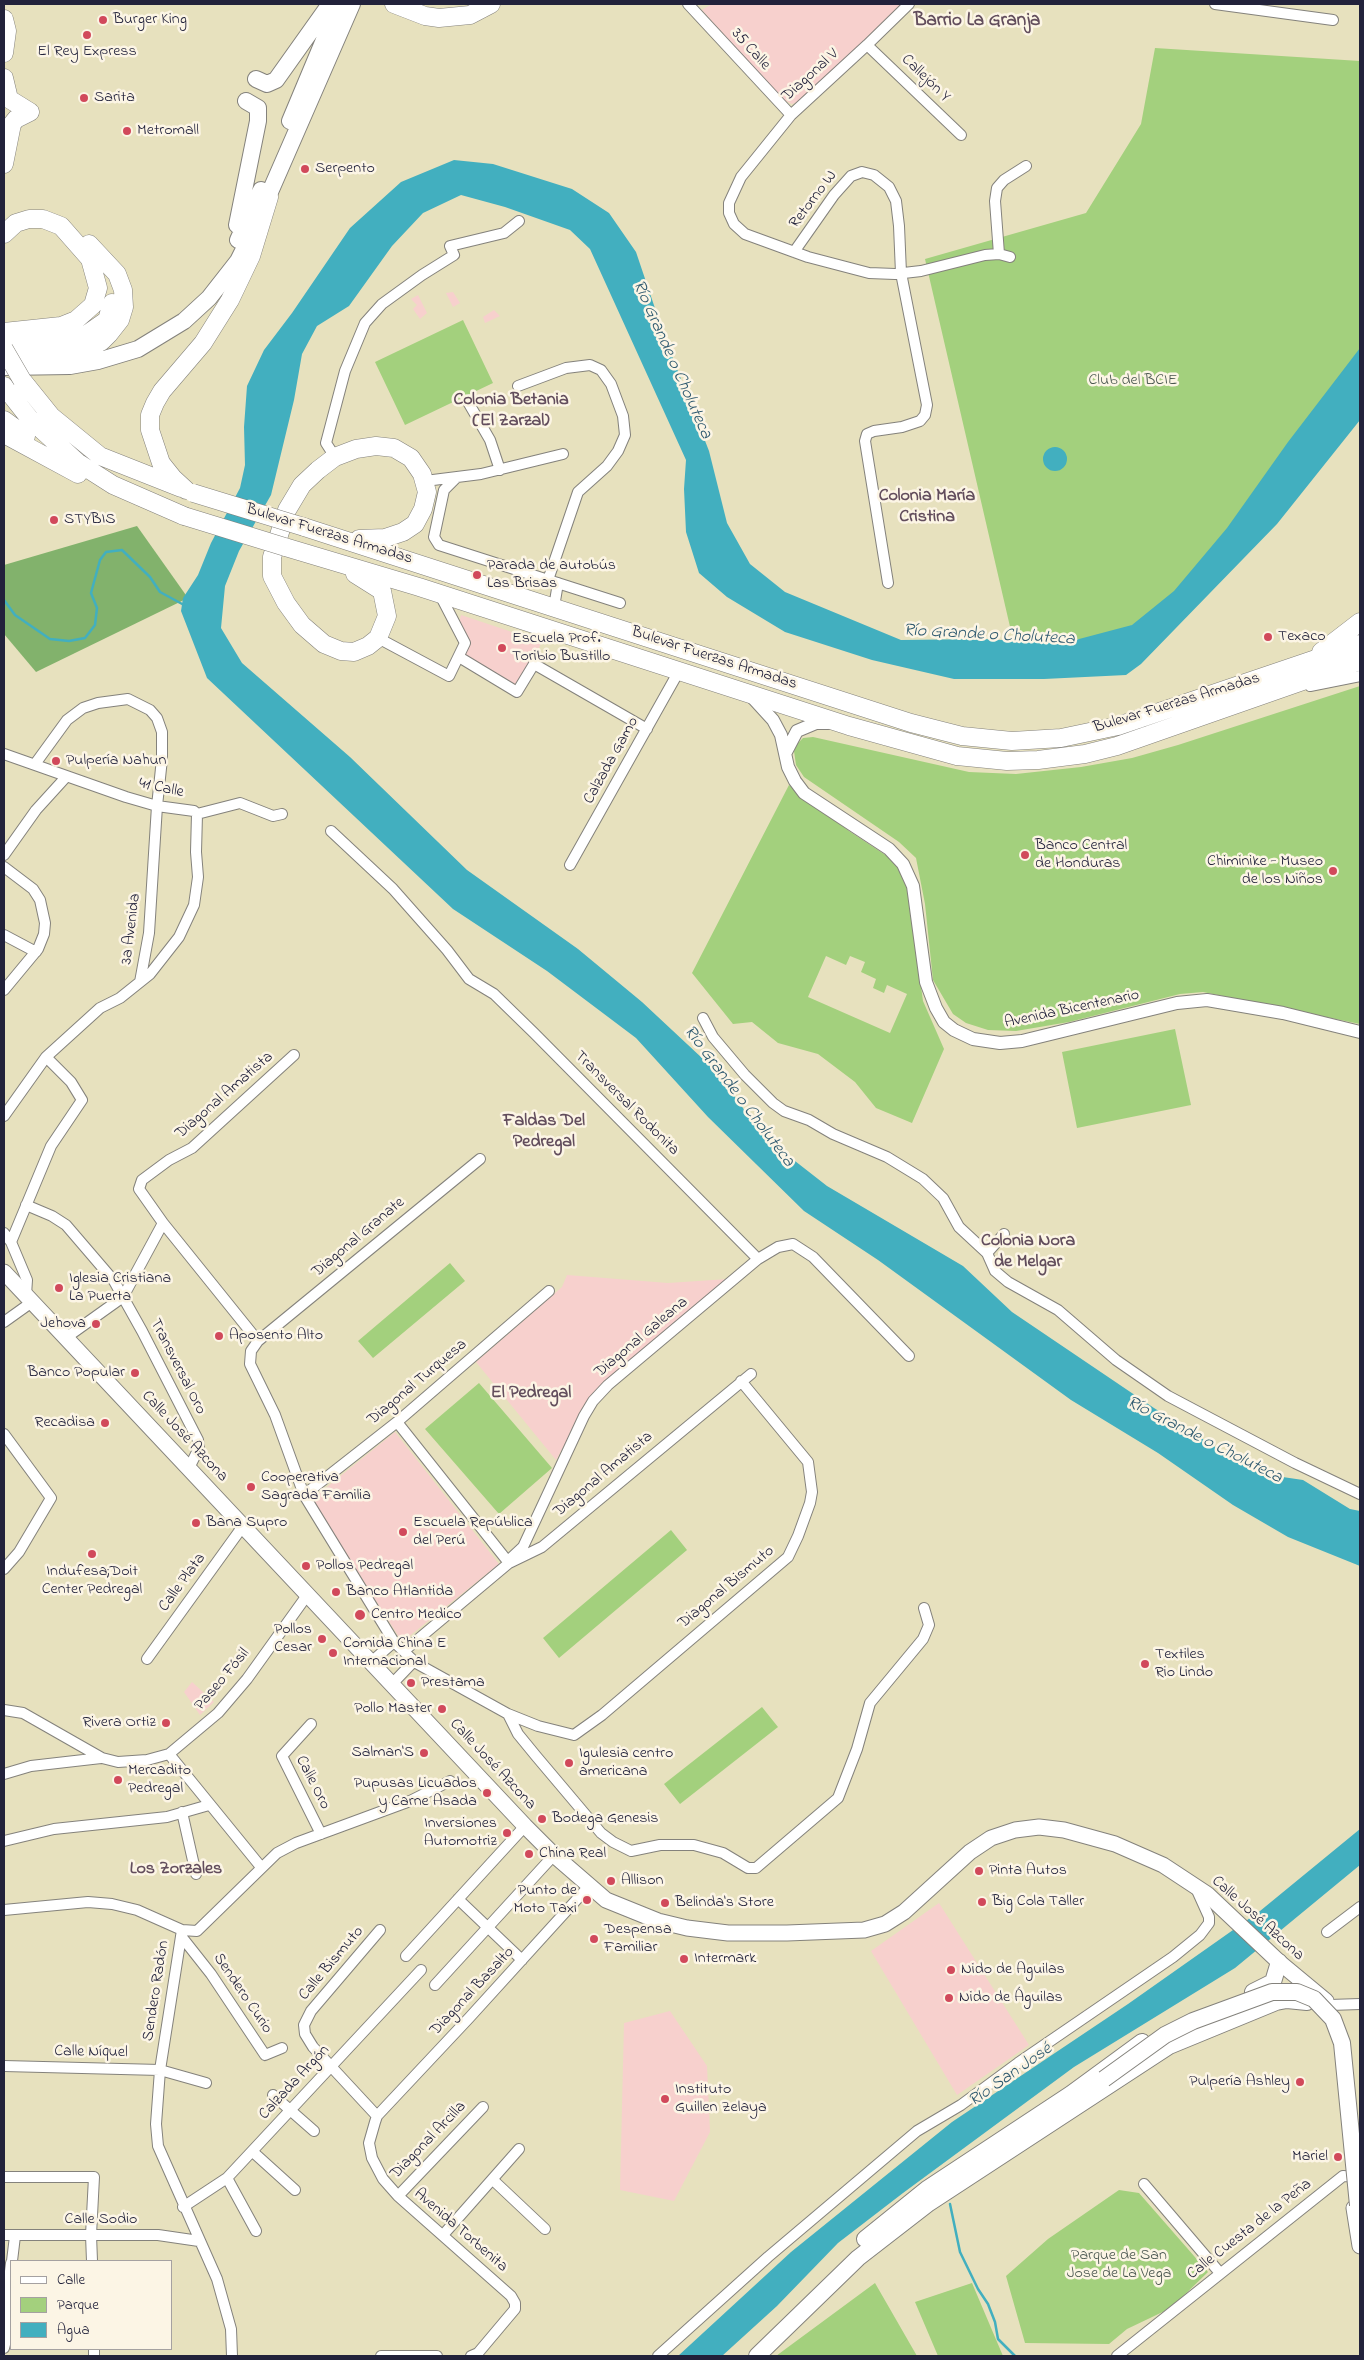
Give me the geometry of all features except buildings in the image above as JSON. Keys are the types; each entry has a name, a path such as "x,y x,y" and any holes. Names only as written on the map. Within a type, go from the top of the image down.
{"highway":[{"path":"394,4 425,16 439,18 470,15 492,4"},
{"path":"414,4 434,9 455,9 469,4"},
{"path":"4,19 7,31 4,53"},
{"path":"4,78 9,99 30,112 16,119 12,124 4,164"},
{"path":"190,491 172,478 161,463 150,430 150,415 154,403 162,391 203,343 230,300 251,256 269,197"},
{"path":"4,222 28,212 39,211 57,216 73,227 117,274 123,290 124,307 120,320 102,341 82,352"},
{"path":"4,234 16,223 29,219 54,222 66,230 90,259 105,273 112,292 112,308 106,320 87,334 4,351"},
{"path":"4,332 61,326 76,320 89,310 93,305 98,288 90,259"},
{"name":"Bulevar Fuerzas Armadas","path":"4,351 22,380 51,416 100,456 190,491 554,606 911,723 962,736 1012,741 1061,738 1118,726 1360,644"},
{"name":"Bulevar Fuerzas Armadas","path":"4,387 30,418 77,462 113,485 184,516 439,593 849,726 957,756 1038,760 1085,754 1117,746 1272,694 1360,661"},
{"path":"4,420 62,464"},
{"path":"4,434 24,447 88,478 113,485"},
{"path":"288,548 359,576 382,591 387,616 378,638 368,646 354,652 341,652 324,644 302,625 286,603 272,576 272,557 287,510 302,486 335,457 356,449 376,446 394,448 410,458 425,481 427,492 423,509 414,524 403,532 385,538 344,539"},
{"path":"1306,663 1360,622"}],"main road":[{"path":"256,80 267,84 276,80 330,4"},
{"path":"4,351 82,352 93,351 133,340 178,314 202,292 230,256 339,4"},
{"path":"4,367 70,366 105,359 138,349 184,321 209,298 238,261 269,197 352,4"},
{"path":"230,256 258,121 258,108 246,101"},
{"name":"Calle José Azcona","path":"4,1272 525,1826 554,1855 606,1900 658,1922 728,1933 787,1934 864,1930 885,1924 904,1912 970,1852 991,1838 1015,1830 1040,1827 1064,1830 1115,1844 1163,1865 1201,1890 1304,1985 1342,2024 1346,2038 1358,2149 1360,2246"},
{"path":"1076,2099 1106,2067 1160,2030 1268,1987 1275,1980 1276,1959"},
{"path":"756,2356 858,2258 929,2203 1165,2035 1193,2021 1272,1992 1297,1992 1314,1998 1328,2011 1333,2019 1342,2043 1358,2197"},
{"path":"742,2356 850,2250 927,2189 1076,2099 1169,2046 1276,2002 1297,2000 1321,2003"},
{"name":"Calle José Azcona","path":"1321,2003 1337,2043 1358,2197"}],"street":[{"name":"35 Calle","path":"688,4 791,115"},
{"name":"Diagonal V","path":"909,4 791,115 740,178 729,203 729,213 734,224 745,234 794,252 869,273 901,273 999,254"},
{"path":"1215,4 1274,8 1333,20"},
{"name":"Callejón Y","path":"867,45 962,135"},
{"path":"1010,257 999,254 995,201 997,188 1004,180 1026,166"},
{"name":"Retorno W","path":"794,252 834,195 850,176 862,172 874,175 889,186 896,201 901,273 927,405 925,415 920,421 902,427 874,431 867,434 865,441 888,583"},
{"path":"335,457 326,443 345,371 365,323 382,304 454,255 450,246 504,233 519,221"},
{"path":"518,386 566,368 590,365 601,370 610,384 623,416 625,435 618,451 607,466 578,492 548,580"},
{"path":"468,402 490,440 500,470"},
{"path":"425,481 456,478 500,470 563,454"},
{"path":"456,478 444,490 434,537 439,545 620,603"},
{"path":"554,606 558,583"},
{"path":"378,638 449,676 465,643 439,593"},
{"path":"459,657 517,692 534,664 647,729"},
{"name":"Calzada Gamo","path":"570,865 679,671"},
{"path":"1272,694 1360,676"},
{"name":"Avenida Bicentenario","path":"749,694 773,720 786,752 788,766 794,781 804,794 889,849 903,864 913,886 926,982 936,1008 944,1022 973,1039 1000,1043 1022,1041 1177,1003 1207,1000 1284,1013 1360,1032"},
{"name":"3a Avenida","path":"4,1116 46,1058 100,1008 120,998 140,982 149,933 162,759 162,732 157,718 150,710 128,699 98,703 83,708 67,720 35,764"},
{"path":"786,752 797,731 806,726 826,722 849,726"},
{"name":"41 Calle","path":"4,754 66,777 157,806 194,811 197,814 240,803 274,816 282,814"},
{"path":"4,855 36,810 66,777"},
{"path":"140,982 150,974 179,937 194,904 198,877 196,852 197,814"},
{"name":"Transversal Rodonita","path":"331,831 393,889 447,950 469,979 494,994 758,1259"},
{"path":"4,867 33,889 40,900 44,928 42,942 36,952 4,990"},
{"path":"4,935 36,952"},
{"path":"703,1018 714,1037 745,1075 773,1103 784,1111 809,1120 833,1134 887,1158 922,1179 943,1198 959,1227 987,1253 995,1271 1008,1282 1058,1310 1116,1360 1144,1380 1263,1447 1360,1494"},
{"name":"Diagonal Amatista","path":"258,1341 140,1193 139,1188 142,1180 169,1160 192,1148 294,1055"},
{"path":"11,1242 50,1146 82,1100 71,1082 46,1058"},
{"name":"Diagonal Granate","path":"258,1341 480,1159"},
{"name":"Transversal Oro","path":"26,1205 52,1216 66,1225 114,1281 198,1440 199,1448 189,1468"},
{"path":"67,1337 123,1297 163,1222"},
{"path":"4,1233 11,1242 27,1280 29,1298 4,1322"},
{"path":"987,1253 1004,1234"},
{"path":"758,1259 778,1247 792,1244 813,1257 909,1356"},
{"name":"Diagonal Galeana","path":"508,1562 523,1547 584,1416 593,1401 608,1385 758,1259"},
{"name":"Diagonal Turquesa","path":"304,1495 397,1422 549,1292"},
{"path":"258,1341 251,1351 250,1364 275,1416 304,1495 394,1642 414,1661 508,1714 518,1734 600,1833 612,1842 631,1850 660,1844 694,1845 722,1853 748,1868 756,1868 838,1798 857,1749 870,1702 923,1639 929,1625 924,1608"},
{"name":"Diagonal Amatista","path":"404,1652 508,1562 542,1547 751,1374"},
{"name":"Diagonal Bismuto","path":"508,1714 538,1726 574,1735 602,1714 788,1557 795,1543 812,1492 808,1462 741,1381"},
{"path":"397,1422 508,1562"},
{"path":"4,1434 51,1498 19,1552 4,1569"},
{"name":"Calle Plata","path":"148,1659 244,1526"},
{"name":"Paseo Fósil","path":"4,1710 23,1713 102,1758 118,1762 147,1760 169,1754 218,1713 247,1679 308,1594"},
{"path":"371,1662 394,1642"},
{"path":"392,1684 414,1661"},
{"name":"Calle Oro","path":"311,1724 282,1756 321,1834"},
{"path":"169,1754 209,1805 262,1867"},
{"path":"4,1774 31,1766 102,1758"},
{"name":"Sendero Radón","path":"232,2356 231,2329 217,2280 183,2207 158,2146 156,2124 160,2070 182,1933 198,1931 262,1867 278,1854 321,1834 410,1801 450,1781"},
{"path":"4,1841 54,1829 167,1817 209,1805"},
{"path":"182,1812 196,1874"},
{"path":"406,1956 525,1826"},
{"path":"435,1985 554,1855"},
{"name":"Diagonal Basalto","path":"377,2116 589,1886"},
{"path":"658,2356 768,2256 917,2131 961,2105 1018,2063 1173,1957 1200,1935 1209,1924 1209,1917 1201,1890"},
{"path":"458,1899 522,1960"},
{"path":"4,1910 88,1902 112,1904 138,1910 182,1933"},
{"path":"1327,1932 1360,1907"},
{"name":"Calle Bismuto","path":"377,2116 313,2047 305,2034 306,2019 380,1930"},
{"name":"Sendero Curio","path":"182,1933 265,2055 282,2048"},
{"name":"Calzada Argón","path":"183,2207 227,2178 421,1970"},
{"path":"1321,2003 1360,2004"},
{"name":"Calle Níquel","path":"4,2066 160,2070 206,2082"},
{"path":"274,2095 314,2131"},
{"name":"Diagonal Arcilla","path":"398,2196 483,2107"},
{"name":"Avenida Torbenita","path":"377,2116 369,2143 372,2158 383,2179 398,2196 511,2296 515,2303 515,2309 478,2353 471,2356"},
{"path":"442,2235 519,2149"},
{"path":"253,2152 295,2190"},
{"name":"Calle Cuesta de la Peña","path":"1117,2356 1343,2176 1358,2197"},
{"path":"4,2177 93,2177 95,2179 91,2235 92,2260"},
{"path":"227,2178 256,2231"},
{"path":"493,2180 545,2229"},
{"path":"1144,2184 1220,2273"},
{"name":"Calle Sodio","path":"4,2235 158,2235 199,2241"},
{"path":"11,2260 15,2236"},
{"path":"4,2348 8,2333 6,2296 10,2269"},
{"path":"381,2356 415,2354 436,2356"}],"shaded area":[{"path":"712,4 901,4 835,69 800,101 792,104 780,98 702,10"},
{"path":"453,292 460,303 453,307 446,293"},
{"path":"418,295 427,313 420,319 413,309 417,305 411,299"},
{"path":"494,310 500,316 485,323 483,317"},
{"name":"Escuela Prof. Toribio Bustillo","path":"461,615 542,642 518,686 463,654 458,627"},
{"path":"567,1275 668,1283 728,1279 595,1391 556,1460 476,1362 562,1287"},
{"name":"Escuela República del Perú","path":"395,1432 499,1564 402,1642 312,1499"},
{"path":"192,1682 214,1702 200,1715 184,1692"},
{"name":"Nido de Águilas","path":"939,1903 1029,2045 957,2095 871,1951"},
{"name":"Instituto Guillen Zelaya","path":"670,2011 707,2066 710,2132 674,2201 620,2190 624,2023"}],"green space":[{"name":"Club del BCIE","path":"1155,48 1360,61 1360,380 1178,600 1102,642 1011,631 925,259 1086,213 1141,124"},
{"path":"463,320 493,383 405,425 375,362"},
{"path":"137,526 188,598 36,672 4,634 4,565"},
{"path":"1360,686 1360,1024 1203,992 1180,994 1069,1022 1016,1031 988,1030 966,1023 953,1014 933,980 925,904 916,858 899,842 804,777 796,765 794,751 797,744 803,738 813,737 969,772 1016,774 1081,767 1132,758 1178,745"},
{"path":"789,785 849,831 887,856 901,871 907,884 923,1001 944,1049 912,1123 876,1108 855,1082 818,1054 778,1043 752,1022 733,1024 692,973","holes":["826,956 846,965 850,956 865,962 861,972 876,979 873,988 884,993 887,985 907,994 890,1033 808,997"]},
{"path":"1175,1029 1191,1105 1077,1128 1062,1052"},
{"path":"450,1263 465,1281 373,1358 358,1341"},
{"path":"479,1383 552,1468 499,1514 425,1429"},
{"path":"671,1530 687,1550 559,1658 543,1638"},
{"path":"762,1707 778,1727 680,1804 664,1784"},
{"name":"Parque de San Jose de La Vega","path":"1119,2190 1139,2193 1208,2272 1171,2308 1127,2329 1109,2344 1025,2343 1006,2276 1048,2239"},
{"path":"875,2283 917,2356 776,2356"},
{"path":"972,2283 1003,2356 938,2356 915,2302"}],"water":[{"name":"Río Grande o Choluteca","path":"454,160 493,164 572,189 609,213 636,252 665,338 709,451 727,523 750,564 785,592 901,640 983,639 1064,643 1132,625 1174,591 1227,528 1288,442 1360,348 1360,420 1277,524 1141,664 1126,675 1044,679 954,679 872,660 785,632 727,597 699,573 686,532 684,489 686,460 590,249 570,230 505,207 461,195 423,213 392,246 349,306 317,326 302,354 294,400 271,495 239,551 225,586 221,628 242,663 350,757 467,870 578,949 642,1002 717,1072 763,1136 827,1186 963,1266 1012,1312 1154,1408 1231,1457 1269,1475 1303,1480 1350,1509 1360,1511 1360,1566 1288,1537 1233,1505 1158,1453 1071,1400 878,1260 804,1211 708,1117 636,1038 547,971 453,909 207,678 181,611 183,598 198,575 211,543 240,488 245,465 244,427 247,386 264,350 292,313 350,228 401,182"},
{"path":"1055,447 1063,451 1067,459 1063,467 1055,471 1047,467 1043,459 1047,451"},
{"path":"1360,1829 1360,1865 1235,1968 1074,2067 903,2193 838,2243 777,2306 722,2356 678,2356 791,2252 952,2122 1128,2004 1260,1911"}],"waterway":[{"path":"4,600 15,615 50,639 69,641 85,638 95,625 97,608 91,593 100,560 106,552 122,550 150,577 160,592 184,605"},
{"path":"950,2204 960,2252 978,2289 988,2304 995,2322 998,2339 1015,2356"}],"place":[{"name":"Burger King","path":"103,20"},
{"name":"El Rey Express","path":"87,35"},
{"name":"Sarita","path":"84,98"},
{"name":"Metromall","path":"127,131"},
{"name":"Serpento","path":"305,169"},
{"name":"STYBIS","path":"54,520"},
{"name":"Parada de autobús Las Brisas","path":"477,575"},
{"name":"Texaco","path":"1268,637"},
{"name":"Escuela Prof. Toribio Bustillo","path":"502,648"},
{"name":"Pulpería Nahun","path":"56,761"},
{"name":"Banco Central de Honduras","path":"1025,855"},
{"name":"Chiminike - Museo de los Niños","path":"1333,871"},
{"name":"Iglesia Cristiana La Puerta","path":"59,1288"},
{"name":"Jehova","path":"96,1324"},
{"name":"Aposento Alto","path":"219,1336"},
{"name":"Banco Popular","path":"135,1373"},
{"name":"Recadisa","path":"105,1423"},
{"name":"Cooperativa Sagrada Familia","path":"251,1487"},
{"name":"Bana Supro","path":"196,1523"},
{"name":"Escuela República del Perú","path":"403,1532"},
{"name":"Indufesa;Doit Center Pedregal","path":"92,1554"},
{"name":"Pollos Pedregal","path":"306,1566"},
{"name":"Banco Atlantida","path":"336,1592"},
{"name":"Centro Medico","path":"360,1615"},
{"name":"Pollos Cesar","path":"322,1639"},
{"name":"Comida China E Internacional","path":"333,1653"},
{"name":"Textiles Rio Lindo","path":"1145,1664"},
{"name":"Prestama","path":"411,1683"},
{"name":"Pollo Master","path":"442,1709"},
{"name":"Rivera Ortiz","path":"166,1723"},
{"name":"Salman'S","path":"424,1753"},
{"name":"Igulesia centro americana","path":"569,1763"},
{"name":"Mercadito Pedregal","path":"118,1780"},
{"name":"Pupusas Licuados y Carne Asada","path":"487,1793"},
{"name":"Bodega Genesis","path":"542,1819"},
{"name":"Inversiones Automotriz","path":"507,1833"},
{"name":"China Real","path":"529,1854"},
{"name":"Pinta Autos","path":"979,1871"},
{"name":"Allison","path":"611,1881"},
{"name":"Punto de Moto Taxi","path":"587,1900"},
{"name":"Big Cola Taller","path":"982,1902"},
{"name":"Belinda's Store","path":"665,1903"},
{"name":"Despensa Familiar","path":"594,1939"},
{"name":"Intermark","path":"684,1959"},
{"name":"Nido de Aguilas","path":"951,1970"},
{"name":"Nido de Águilas","path":"949,1998"},
{"name":"Pulpería Ashley","path":"1300,2082"},
{"name":"Instituto Guillen Zelaya","path":"665,2099"},
{"name":"Mariel","path":"1338,2157"}],"district":[{"name":"Barrio La Granja","path":"977,22"},
{"name":"Colonia Betania (El Zarzal)","path":"511,411"},
{"name":"Colonia María Cristina","path":"927,507"},
{"name":"Faldas Del Pedregal","path":"544,1132"},
{"name":"Colonia Nora de Melgar","path":"1028,1252"},
{"name":"El Pedregal","path":"531,1394"},
{"name":"Los Zorzales","path":"176,1870"}],"water label":[{"name":"Río San José","path":"1011,2076"}]}
